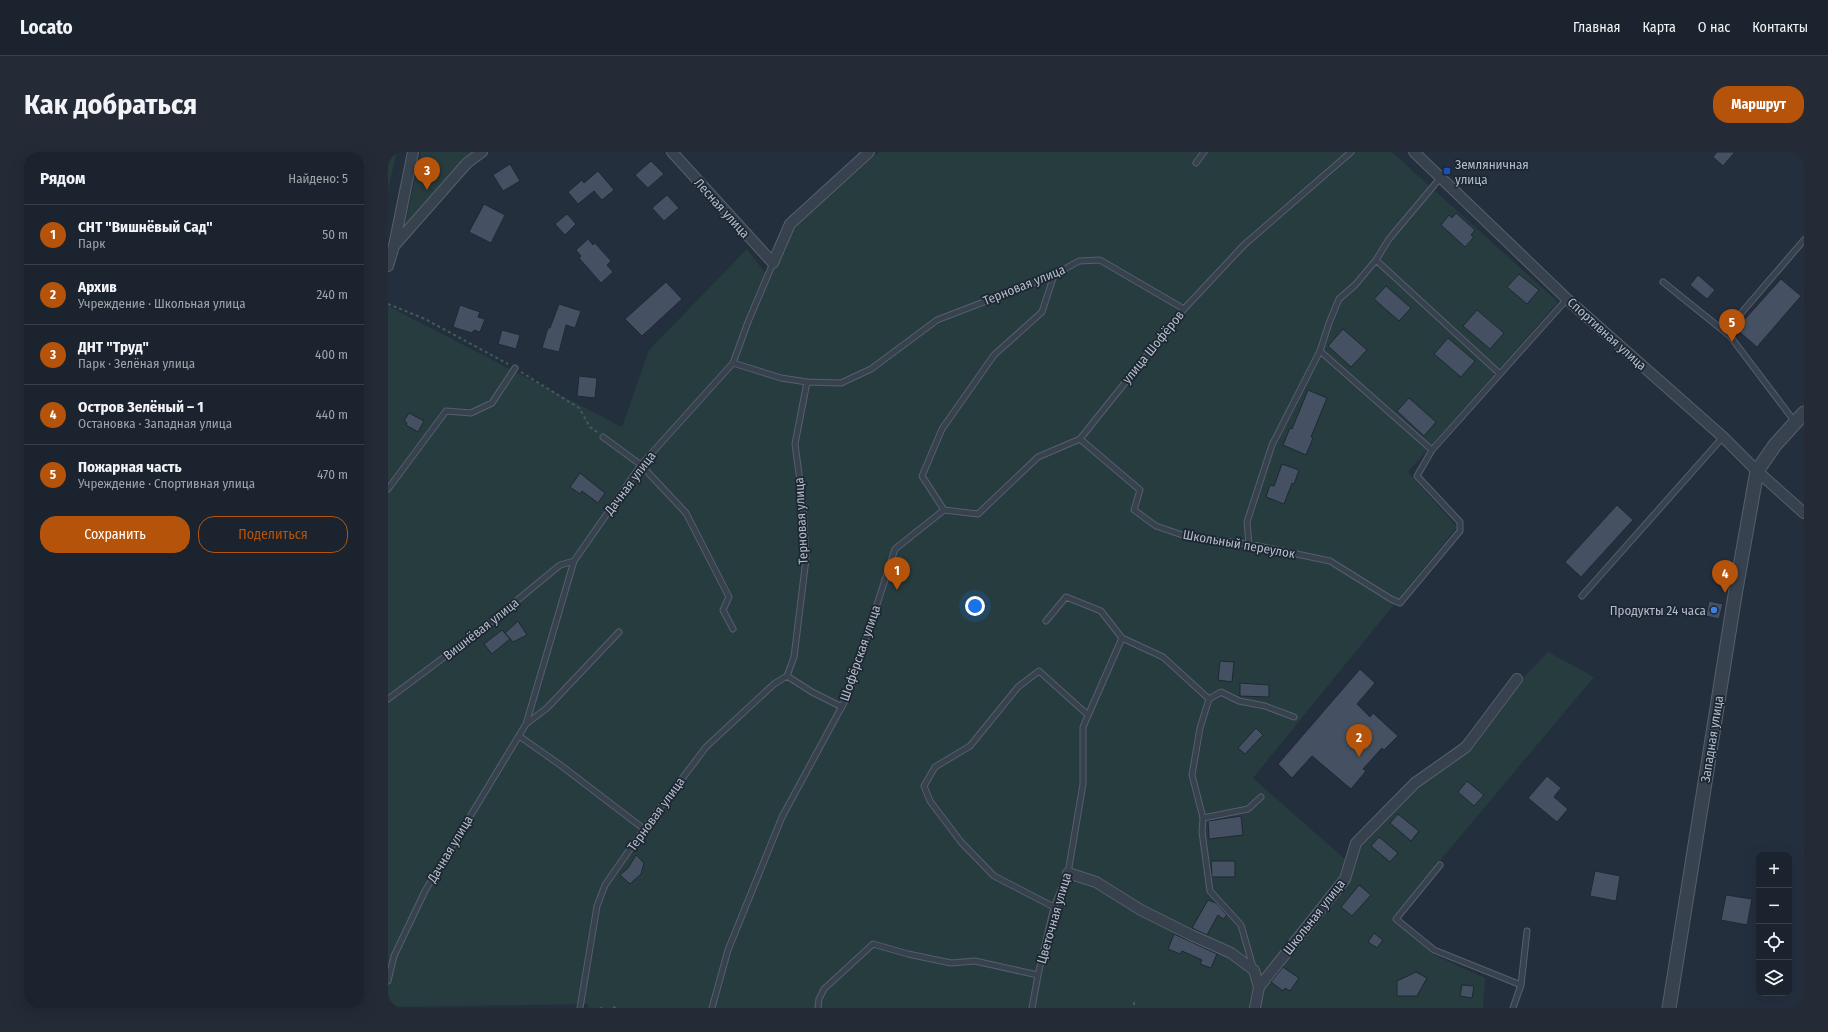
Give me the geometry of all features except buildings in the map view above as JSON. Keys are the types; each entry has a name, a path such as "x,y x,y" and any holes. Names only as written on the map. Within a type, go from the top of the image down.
{"street":[{"path":"388,266 394,246 413,152"},
{"path":"394,246 466,163 482,152"},
{"name":"Лесная улица","path":"672,152 773,263"},
{"path":"773,263 790,224 870,152"},
{"name":"Спортивная улица","path":"1414,152 1442,177 1567,299 1723,437 1757,471 1804,513"},
{"path":"1757,471 1775,445 1804,413"},
{"name":"Западная улица","path":"1669,1008 1734,603 1757,471"},
{"name":"Школьная улица","path":"1259,987 1344,879 1356,843 1415,783 1466,747 1517,680"},
{"path":"1068,873 1096,882 1141,910 1231,954 1254,970 1259,987 1255,1008"}],"lane":[{"path":"1196,163 1204,152"},
{"name":"улица Шофёров","path":"944,510 978,514 1038,457 1080,438 1184,309 1244,245 1351,152"},
{"path":"1249,544 1247,522 1272,445 1320,351 1339,299 1355,285 1376,260 1389,239 1442,177"},
{"path":"1726,332 1804,240"},
{"name":"Терновая улица","path":"580,1008 600,896 644,829 706,748 774,684 788,676 794,657 806,559 802,504 795,444 807,382 841,383 871,369 937,320 1054,275 1079,261 1100,260 1184,309"},
{"path":"1376,260 1500,374"},
{"name":"Дачная улица","path":"388,981 394,956 425,891 526,724 574,561 641,465 733,363 748,322 773,263"},
{"path":"944,510 922,476 942,429 994,355 1042,312 1054,275"},
{"path":"1663,282 1730,336 1795,423"},
{"path":"1320,351 1432,450 1567,299"},
{"path":"733,363 781,378 807,382"},
{"path":"388,488 446,411 471,413 492,403 515,368"},
{"path":"603,437 641,465 686,513 729,597 723,610 733,629"},
{"path":"1582,596 1723,437"},
{"name":"Школьный переулок","path":"1080,438 1140,490 1134,510 1156,526 1188,537 1249,544 1330,562 1400,603 1460,531 1460,522 1417,476 1432,450"},
{"name":"Шофёрская улица","path":"712,1008 728,950 782,817 847,697 895,549 944,510"},
{"name":"Вишнёвая улица","path":"388,699 486,626 560,565 574,561"},
{"path":"1046,621 1066,597 1101,611 1122,638 1164,657 1209,699"},
{"name":"Дачная улица","path":"526,724 547,708 618,632"},
{"name":"Цветочная улица","path":"818,1008 819,999 824,989 872,944 908,954 951,963 975,961 1038,975 1054,907 1068,873 1083,784 1083,728 1122,638"},
{"path":"1054,907 994,876 961,842 930,801 924,786 935,767 970,746 1018,687 1039,671 1088,715"},
{"path":"788,676 812,692 842,706"},
{"path":"1254,970 1241,926 1210,891 1202,832 1203,818 1192,775 1200,728 1209,699 1222,692 1239,701 1265,706 1294,717"},
{"path":"519,736 597,792 644,829"},
{"path":"1203,818 1248,809 1261,797"},
{"path":"1440,865 1396,919 1434,950 1521,985"},
{"path":"1513,1008 1521,985 1526,931"},
{"path":"1032,1008 1038,975"}],"path":[{"path":"388,304 425,319 491,353 579,408 590,427 603,437"},
{"path":"1134,1002 1134,1008"}],"green space":[{"path":"388,152 397,152 388,188"},
{"path":"421,152 480,152 404,228"},
{"path":"879,152 1392,152 1558,302 1408,472 1457,527 1253,778 1347,861 1548,652 1594,677 1391,919 1434,955 1485,978 1483,1008 588,1008 588,1004 388,1007 388,306 622,427 649,350 747,249 769,278 795,227"}],"place":[{"name":"Земляничная улица","path":"1447,171"},
{"name":"ДНТ \"Труд\"","path":"427,190"},
{"name":"Пожарная часть","path":"1732,342"},
{"name":"СНТ \"Вишнёвый Сад\"","path":"897,590"},
{"name":"Остров Зелёный – 1","path":"1725,593"},
{"name":"Продукты 24 часа","path":"1714,610"},
{"name":"Архив","path":"1359,757"}]}
